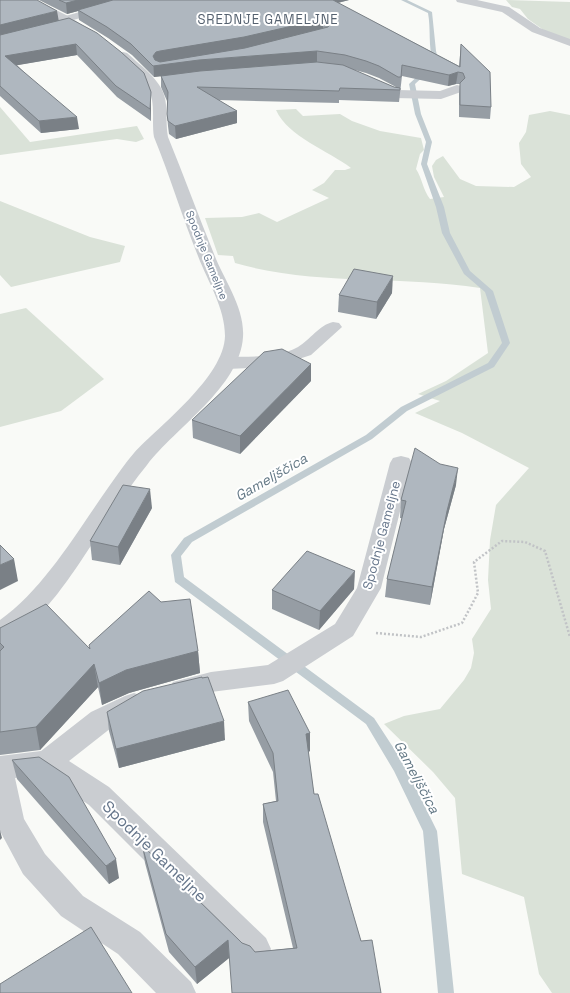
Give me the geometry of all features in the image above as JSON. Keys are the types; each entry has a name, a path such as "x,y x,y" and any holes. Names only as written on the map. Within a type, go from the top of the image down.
{"street":[{"path":"28,0 66,23 103,41"},
{"path":"66,23 134,0"},
{"path":"461,0 506,9 527,24 550,36 570,43"},
{"path":"115,50 152,83 166,81"},
{"path":"140,71 154,69"},
{"path":"361,77 374,82 394,94 441,95 457,89"},
{"name":"Spodnje Gameljne","path":"0,633 21,618 56,580 140,459 210,388 227,363 234,338 233,321 206,256 161,137 159,126 160,104 152,83"},
{"path":"227,363 274,361 304,351 334,327"},
{"name":"Spodnje Gameljne","path":"255,949 99,796 48,762 101,720 138,700 211,682 274,674 344,630 369,588 401,463"},
{"path":"0,768 48,762"},
{"path":"0,775 10,822 34,864 72,906 129,943 179,993"}],"path":[{"path":"344,630 421,637 462,623 478,593 474,562 502,541 525,542 545,552 570,638"}],"shaded area":[{"path":"506,0 570,2 570,40 545,31 528,19 520,9 512,7"},
{"path":"0,107 30,142 137,126 144,139 136,142 117,139 0,155"},
{"path":"296,109 303,116 340,114 352,121 380,131 421,138 424,150 420,154 416,169 430,199 444,197 434,177 432,166 436,160 443,156 460,179 476,186 514,187 531,177 521,164 519,143 526,132 529,115 550,111 570,115 570,993 552,993 539,974 524,897 462,874 455,798 433,772 384,724 404,716 440,709 464,680 471,668 474,653 472,639 491,609 488,580 490,540 496,505 529,468 462,433 415,413 440,401 418,394 446,381 488,353 480,288 449,284 295,275 235,263 233,256 218,255 205,218 242,217 259,213 277,222 329,198 312,190 324,183 335,170 345,170 351,168 299,136 282,120 276,110"},
{"path":"0,201 90,237 125,246 120,262 11,287 0,275"},
{"path":"26,308 104,379 61,411 0,427 0,314"}],"building":[{"path":"0,0 37,0 57,11 0,25"},
{"path":"59,0 78,0 66,3"},
{"path":"113,0 333,0 460,67 461,44 490,72 491,107 460,105 460,83 465,78 463,73 458,72 449,75 402,65 401,77 398,77 379,66 366,61 345,55 317,51 199,60 153,66 131,44 107,27 78,10","holes":["323,19 328,20 331,23 328,27 245,48 160,62 155,60 153,56 156,52 160,51 244,37"]},
{"path":"69,18 97,33 144,73 151,92 150,109 116,86 76,44 5,56 77,117 39,121 0,86 0,35"},
{"path":"317,62 343,65 394,87 400,88 400,90 340,88 339,91 197,87 237,111 175,126 168,121 168,92 161,76 200,71"},
{"path":"354,269 393,276 377,302 339,295"},
{"path":"282,349 311,364 240,436 192,420 264,352"},
{"path":"415,448 440,464 458,468 447,511 432,587 387,579 406,501 401,500"},
{"path":"123,485 150,489 118,547 90,541"},
{"path":"0,545 14,559 0,565"},
{"path":"307,551 355,571 320,611 272,590"},
{"path":"149,591 161,602 190,599 198,651 126,670 99,683 94,664 36,727 0,732 0,651 4,647 0,643 0,628 46,604 90,649 89,645"},
{"path":"202,677 208,677 224,721 116,749 107,712 143,691"},
{"path":"288,690 310,733 306,734 314,794 318,794 361,941 372,940 381,993 232,993 228,940 195,967 166,934 142,845 242,943 250,946 255,952 297,948 263,804 278,801 273,753 248,702"},
{"path":"39,757 69,777 116,859 106,866 12,760"},
{"path":"91,927 132,993 0,993 0,984"}],"waterway":[{"name":"Gameljščica","path":"403,0 430,12 432,25 433,51 436,62 412,84 418,114 429,142 424,164 440,207 446,233 467,272 489,291 506,343 491,365 404,409 369,437 188,540 176,555 179,579 370,721 399,768 430,831 446,993"}],"district":[{"name":"SREDNJE GAMELJNE","path":"268,19"}]}
